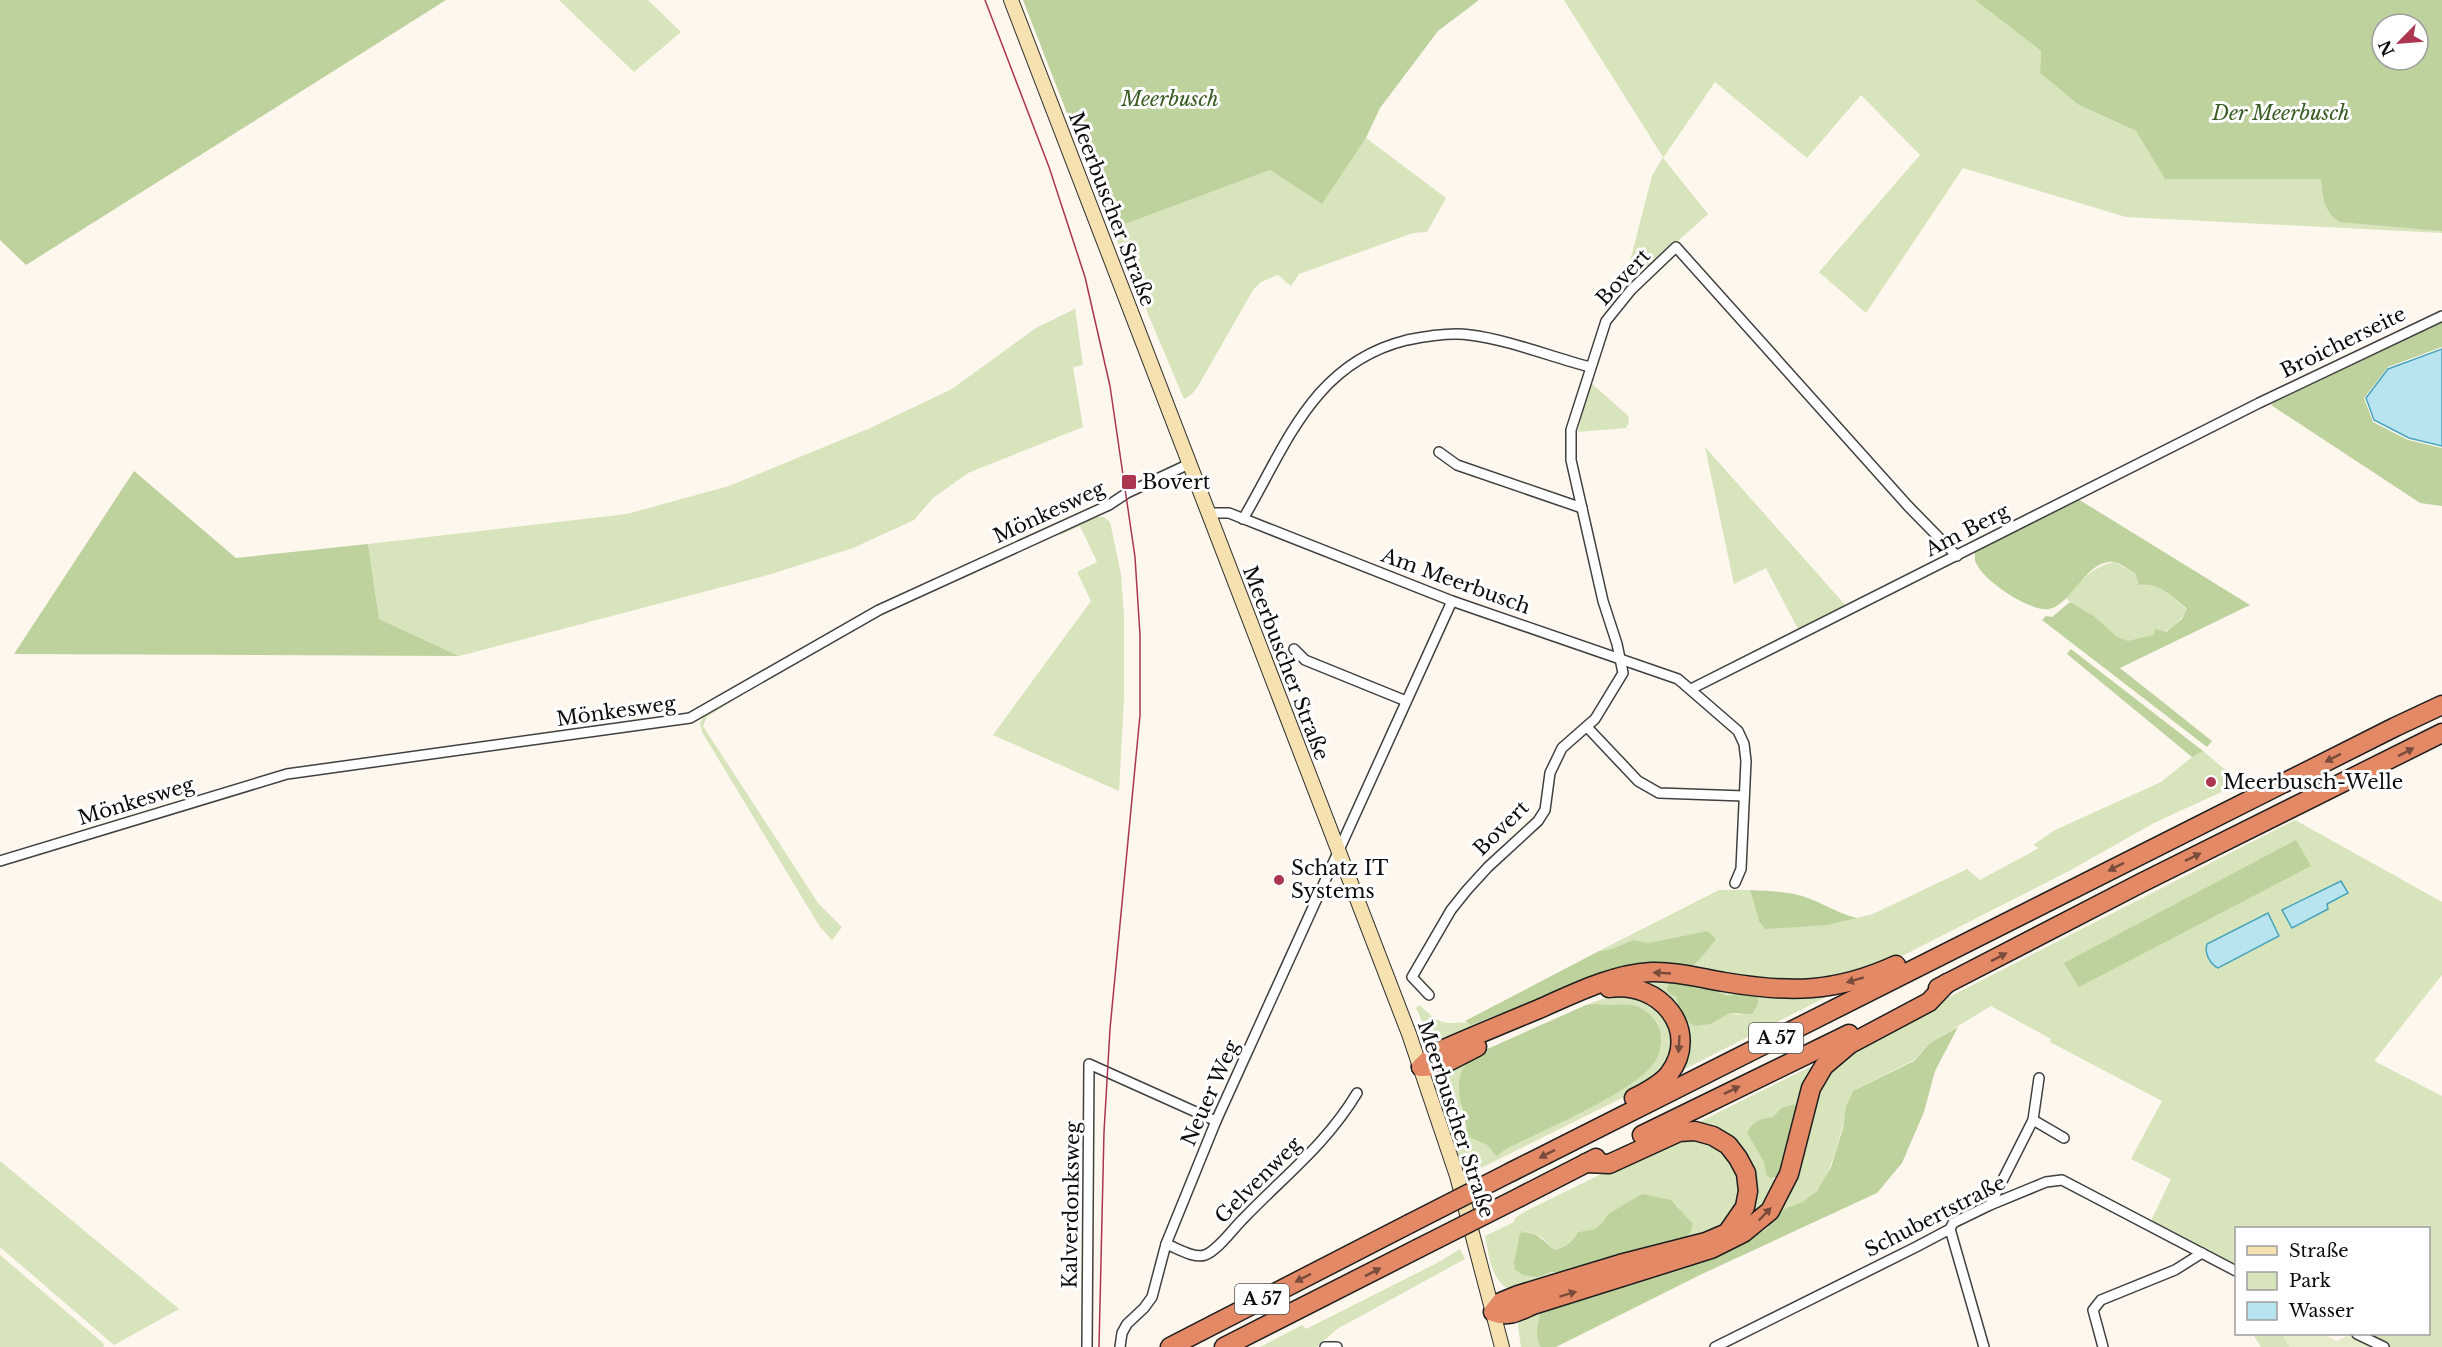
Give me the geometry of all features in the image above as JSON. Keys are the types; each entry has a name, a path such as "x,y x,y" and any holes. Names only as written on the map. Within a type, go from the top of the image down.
{"highway":[{"name":"A 57","path":"1170,1347 1511,1172 2442,705"},
{"name":"A 57","path":"1224,1347 2442,734"},
{"path":"1420,1066 1435,1053 1587,988 1632,975 1672,973 1759,988 1793,991 1832,986 1865,977 1929,949 1969,941"},
{"path":"1586,1163 1610,1164 1678,1132 1695,1131 1713,1136 1728,1145 1746,1173 1748,1191 1745,1208 1727,1233 1707,1242 1620,1264 1518,1295 1501,1302 1493,1312 1504,1316 1513,1314 1533,1305 1711,1249 1743,1233 1770,1211 1789,1174 1810,1088 1824,1066 1850,1044 1929,1002 1947,983"},
{"path":"1420,1066 1440,1066 1499,1035 1595,992 1626,987 1652,993 1664,1002 1675,1018 1680,1046 1677,1059 1668,1075 1649,1090 1593,1120 1583,1136"}],"main road":[{"name":"Meerbuscher Straße","path":"1011,0 1420,1066 1457,1176 1502,1347"}],"street":[{"name":"Bovert","path":"1429,995 1412,977 1446,920 1467,890 1488,867 1538,821 1545,810 1550,773 1562,748 1595,719 1623,673 1603,601 1571,460 1571,430 1606,321 1631,290 1676,248 1900,498 1957,556"},
{"name":"Broicherseite","path":"2259,403 2442,316"},
{"path":"1244,519 1299,419 1322,388 1353,362 1388,345 1428,335 1470,335 1590,368"},
{"name":"Am Berg","path":"1691,689 2259,403"},
{"path":"1439,452 1457,465 1582,508"},
{"name":"Mönkesweg","path":"0,861 287,774 690,718 879,610 1109,505 1127,493 1190,464"},
{"name":"Am Meerbusch","path":"1208,513 1221,512 1244,519 1452,601 1678,679 1733,726 1742,737 1746,753 1741,869 1735,883"},
{"name":"Neuer Weg","path":"1120,1347 1122,1333 1127,1324 1152,1297 1166,1244 1216,1121 1452,601"},
{"path":"1294,649 1305,660 1406,701"},
{"path":"1587,727 1638,781 1659,793 1744,796"},
{"name":"Kalverdonksweg","path":"1087,1347 1089,1064 1216,1121"},
{"path":"1990,1205 2033,1120 2039,1078"},
{"name":"Gelvenweg","path":"1166,1244 1197,1256 1211,1252 1311,1154 1347,1110 1357,1093"},
{"path":"2033,1120 2064,1138"},
{"name":"Schubertstraße","path":"1715,1347 1737,1342 1950,1229 1953,1223 2046,1182 2062,1180 2235,1270"},
{"path":"1950,1229 1984,1347"},
{"path":"2103,1347 2093,1310 2101,1300 2175,1270 2202,1253"},
{"path":"2359,1335 2384,1347"},
{"path":"1325,1347 1337,1347"}],"green space":[{"path":"0,0 446,0 26,265 0,240"},
{"path":"559,0 648,0 681,32 634,72"},
{"name":"Meerbusch","path":"1023,0 1479,0 1438,31 1380,108 1366,138 1322,204 1270,170 1112,229"},
{"path":"1564,0 1975,0 2041,51 2040,73 2079,105 2136,131 2165,179 2146,133 2093,108 2370,22 2370,72 2430,72 2430,12 2403,12 2442,0 2442,233 2126,217 1963,168 1866,313 1819,272 1920,155 1861,95 1807,158 1715,82 1663,158 1708,214 1642,273 1629,265 1652,176 1663,157"},
{"name":"Der Meerbusch","path":"1975,0 2442,0 2442,231 2340,222 2327,208 2323,198 2321,179 2165,179 2136,131 2079,105 2040,73 2041,51"},
{"path":"1366,138 1446,198 1427,232 1413,233 1299,274 1291,286 1278,275 1261,282 1253,290 1198,386 1184,399 1112,229 1270,170 1322,204"},
{"path":"1075,309 1083,365 1073,367 1083,427 968,473 933,498 914,520 853,548 768,575 459,656 379,619 368,544 627,514 729,486 868,429 952,389 1036,328"},
{"path":"2442,320 2442,347 2388,367 2364,398 2373,422 2408,440 2442,448 2442,506 2420,503 2271,405 2276,400"},
{"path":"1589,381 1628,416 1629,422 1626,428 1578,432"},
{"path":"1705,447 1847,607 1799,631 1766,568 1734,584"},
{"path":"134,471 236,558 368,544 379,619 459,656 14,654"},
{"path":"2078,499 2250,605 2120,668 2212,741 2207,747 2042,620 2046,616 2052,617 2070,602 2094,616 2117,637 2128,641 2154,635 2155,629 2166,632 2182,619 2187,609 2171,595 2153,586 2139,585 2135,573 2122,565 2114,562 2104,563 2087,575 2057,606 2041,609 2020,601 1999,587 1982,572 1976,563 1975,552 1982,547"},
{"path":"1104,517 1110,522 1121,574 1124,617 1124,698 1119,791 993,735 1091,601 1077,572 1097,562 1080,526 1060,535 1058,531"},
{"path":"2114,562 2135,573 2139,584 2153,585 2171,596 2187,610 2183,617 2170,629 2154,637 2128,641 2114,634 2094,616 2066,598 2093,571"},
{"path":"2071,649 2203,751 2192,757 2067,654"},
{"path":"797,660 707,717 703,726 818,903 842,927 832,940 820,927 702,732 700,723 704,715"},
{"path":"2203,751 2241,783 2154,823 2069,871 1874,968 1828,980 1795,983 1679,967 1436,1043 1432,1042 1416,1008 1420,1005 1443,1022 1472,1025 1618,968 1650,963 1691,967 1707,931 1648,943 1633,940 1612,949 1599,951 1719,890 1750,890 1759,921 1828,925 1873,914 1967,869 1980,880 2039,848 2033,845 2055,830 2161,782"},
{"path":"2295,820 2442,902 2442,975 2374,1061 2442,1096 2442,1347 2389,1347 2365,1335 2430,1335 2430,1227 2235,1227 2235,1267 2150,1223 2171,1179 2131,1159 2162,1101 2050,1042 2051,1039 1991,1006 1930,1043 1914,1060 1853,1091 1831,1165 1822,1183 1811,1197 1797,1207 1778,1210 1818,1090 1828,1072 1873,1036"},
{"path":"2296,840 2311,866 2079,987 2064,963"},
{"path":"1750,890 1802,896 1857,918 1828,925 1765,929 1759,921"},
{"path":"1707,931 1716,939 1691,967 1650,963 1618,968 1471,1025 1465,1021 1599,951 1612,949 1633,940 1648,943"},
{"path":"1631,979 1677,981 1677,1005 1689,1022 1718,1019 1730,1013 1740,1015 1739,993 1728,996 1708,988 1701,989 1678,981 1842,989 1675,1074 1683,1027"},
{"path":"1677,981 1701,989 1708,988 1728,996 1739,993 1756,995 1757,1005 1752,1014 1730,1013 1710,1024 1694,1026 1682,1013 1677,997 1666,989 1670,983"},
{"path":"1622,995 1656,1004 1670,1025 1672,1048 1664,1069 1636,1091 1465,1176 1438,1089 1438,1082 1445,1071 1476,1054 1461,1102 1463,1121 1467,1136 1487,1145 1497,1157 1503,1151 1596,1105 1642,1073 1657,1057 1661,1041 1647,1012 1625,1004 1586,1005 1610,996"},
{"path":"1586,1005 1636,1006 1647,1012 1655,1021 1660,1033 1660,1051 1654,1063 1643,1075 1606,1099 1503,1151 1497,1157 1487,1145 1467,1136 1459,1085 1463,1069 1468,1062 1476,1054"},
{"path":"1958,1027 1935,1071 1924,1112 1902,1163 1877,1193 1702,1274 1556,1347 1541,1347 1537,1334 1540,1311 1744,1244 1766,1229 1782,1210 1803,1202 1817,1191 1831,1167 1843,1128 1846,1107 1853,1091 1914,1061 1930,1043"},
{"path":"1826,1059 1776,1195 1743,1230 1749,1171 1689,1127","holes":["1794,1104 1775,1179 1767,1176 1765,1162 1747,1133 1757,1121 1773,1117 1781,1108"]},
{"path":"1794,1104 1798,1108 1780,1175 1771,1179 1767,1176 1764,1162 1747,1133 1757,1121 1773,1117 1781,1108"},
{"path":"1695,1139 1721,1150 1730,1161 1738,1180 1739,1191 1735,1211 1721,1227 1682,1242 1681,1213 1678,1206 1642,1195 1608,1214 1595,1229 1578,1232 1569,1244 1559,1249 1555,1250 1541,1237 1527,1231 1517,1249 1515,1270 1532,1276 1555,1272 1575,1273 1511,1290 1499,1281 1492,1267 1485,1236 1514,1222 1515,1218 1526,1211 1636,1157 1680,1140"},
{"path":"0,1161 179,1309 114,1345 0,1247"},
{"path":"1642,1194 1671,1200 1693,1224 1690,1233 1682,1242 1575,1273 1551,1272 1537,1277 1523,1275 1515,1270 1514,1262 1520,1233 1535,1235 1555,1250 1559,1249 1569,1244 1578,1232 1595,1229 1608,1214"},
{"path":"1460,1249 1465,1259 1337,1329 1317,1347 1260,1347 1302,1325 1306,1329 1437,1263"},
{"path":"0,1255 104,1344 103,1347 0,1347"},
{"path":"1540,1311 1537,1334 1541,1347 1521,1347 1517,1319"},
{"path":"2254,1335 2283,1335 2290,1347 2261,1347"},
{"path":"2283,1335 2325,1335 2337,1341 2353,1335 2377,1347 2290,1347"}],"water":[{"path":"2442,349 2442,446 2409,438 2374,420 2366,398 2388,369"},
{"path":"2341,881 2348,893 2327,904 2328,909 2292,928 2282,910"},
{"path":"2268,913 2279,936 2218,968 2212,964 2207,954 2207,944"}],"tram line":[{"path":"985,0 1049,167 1085,277 1110,386 1135,557 1140,635 1140,715 1110,1029 1104,1132 1099,1347"}],"place":[{"name":"Bovert","path":"1129,482"},
{"name":"Meerbusch-Welle","path":"2211,782"},
{"name":"Schatz IT Systems","path":"1279,880"}]}
